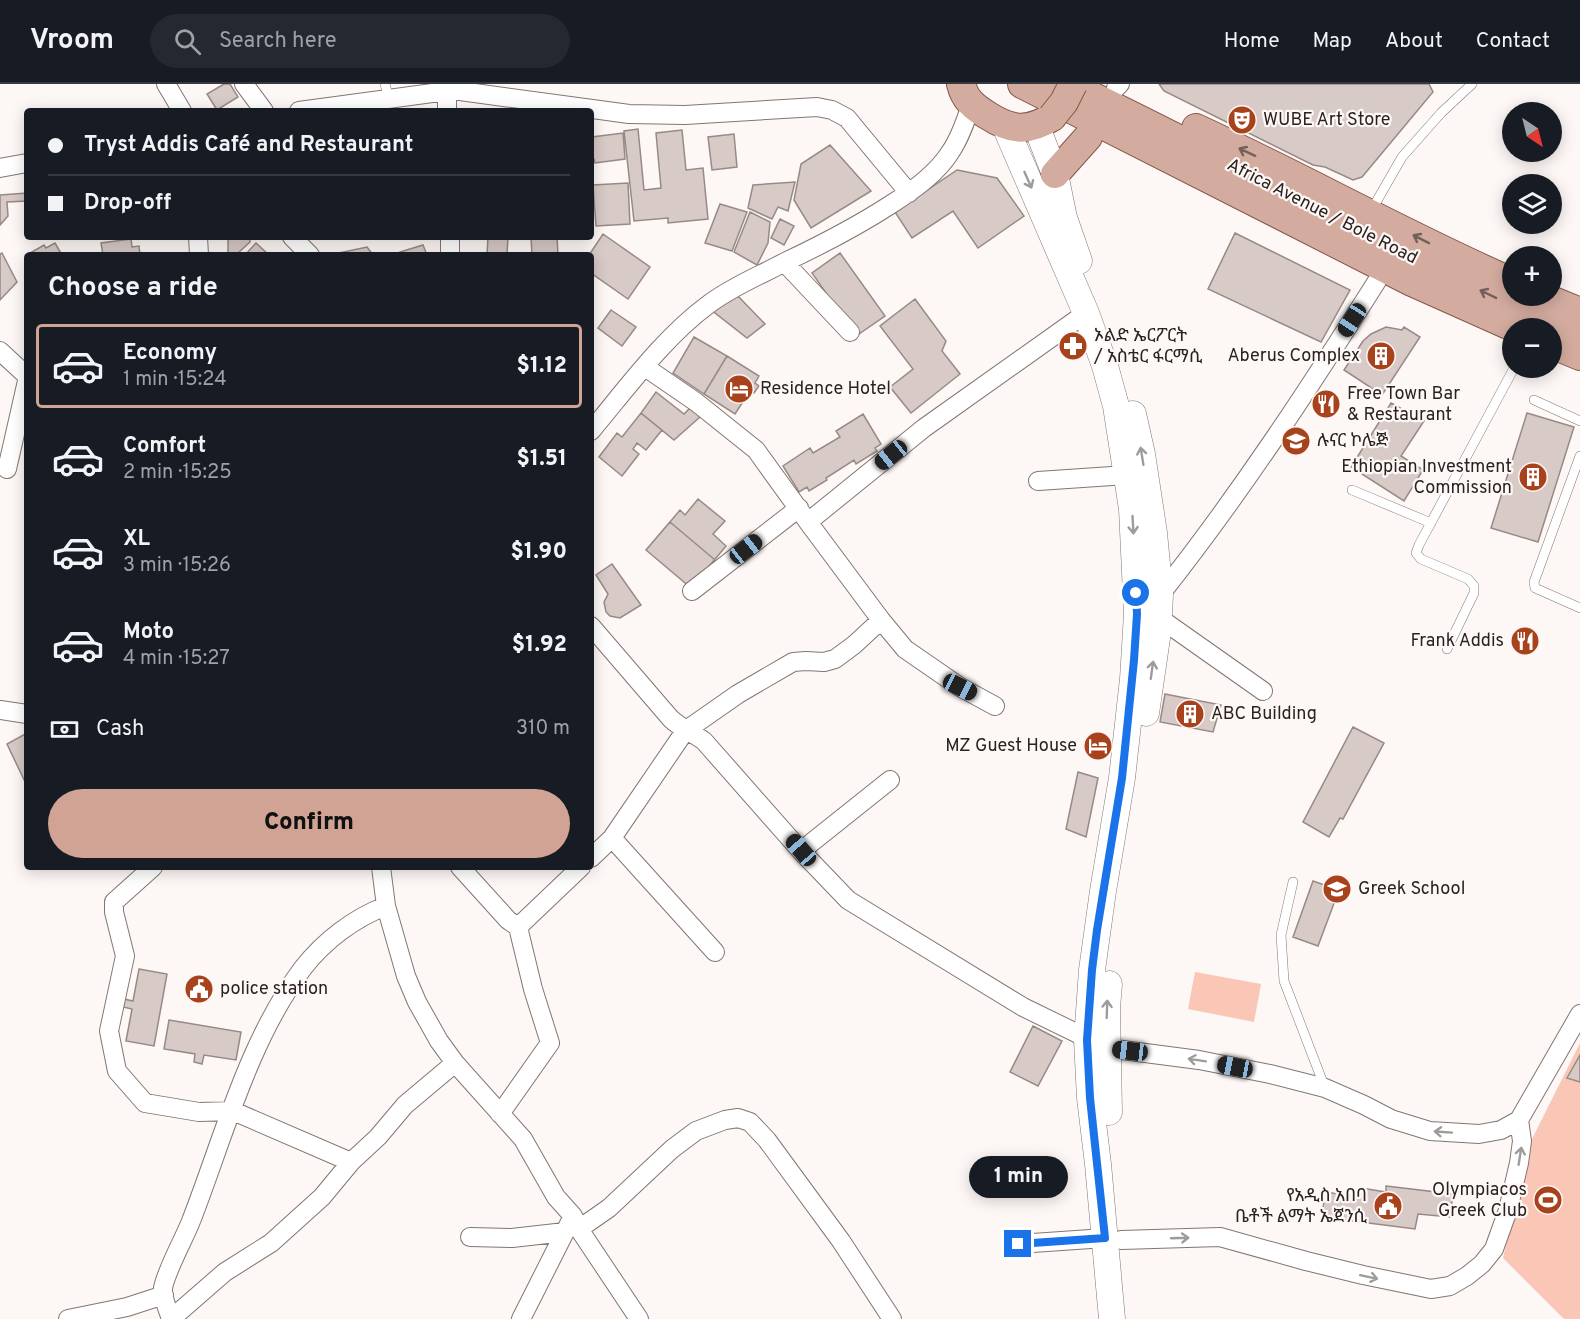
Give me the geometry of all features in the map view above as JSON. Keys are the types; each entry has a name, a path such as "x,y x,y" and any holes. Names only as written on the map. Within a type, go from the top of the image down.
{"main road":[{"name":"Africa Avenue / Bole Road","path":"1022,84 1412,282 1502,322"},
{"name":"Africa Avenue / Bole Road","path":"1067,84 1373,239 1513,306 1580,334"},
{"path":"1005,126 1021,128 1045,120 1064,102 1073,84"},
{"path":"1116,85 1466,262 1502,278"},
{"path":"962,90 1005,126 1055,220 1073,246 1122,371 1142,454 1154,533 1152,609 1101,903 1092,970 1097,1044 1090,1098 1125,1319"},
{"path":"1045,120 1088,137 1502,342"},
{"path":"1045,120 1055,174 1055,220 1106,366 1152,609"},
{"path":"1055,174 1088,137"},
{"path":"1562,305 1580,312"},
{"path":"1562,349 1580,356"},
{"path":"1562,367 1580,374"},
{"path":"1112,1319 1113,1239"}],"street":[{"path":"166,84 180,108"},
{"path":"244,84 262,108"},
{"path":"448,108 457,88"},
{"path":"311,108 387,91 457,88 589,108"},
{"path":"594,427 645,367 687,322 709,304 740,284 868,219 909,193 940,165 952,151 962,90"},
{"path":"594,109 629,114 685,115 817,107 832,110 847,118 909,193"},
{"path":"0,168 24,164"},
{"path":"295,240 307,252"},
{"path":"785,263 850,332"},
{"path":"1263,691 1152,609 1254,471 1377,281"},
{"path":"692,591 803,515 1086,313"},
{"path":"0,351 24,373"},
{"path":"645,367 696,402 756,450 881,620 905,649 930,668 995,706"},
{"path":"7,469 24,394"},
{"path":"1038,481 1127,476"},
{"path":"594,855 612,838 685,731 738,694 793,662 824,662 835,658 854,645 881,620"},
{"path":"594,629 671,719 685,731 704,741 848,900 1023,1007 1097,1044 1270,1074 1325,1088 1391,1119 1430,1131 1479,1134 1501,1130 1520,1120 1580,1014"},
{"path":"0,710 24,714"},
{"path":"801,850 890,780"},
{"path":"612,838 715,952"},
{"path":"150,870 114,902 114,912 125,956 109,1031 117,1071 145,1103 199,1112 232,1111 351,1162"},
{"path":"381,870 386,906 406,976 417,1002 439,1041 455,1063 524,1139 572,1226 639,1319"},
{"path":"463,870 508,920 518,927 533,989 550,1043 500,1114"},
{"path":"518,927 578,870"},
{"path":"386,906 365,914 344,928 304,968 273,1014 232,1111 163,1290 171,1319 225,1272 271,1243 322,1197 351,1162 378,1137 405,1105 455,1063"},
{"path":"470,1237 512,1238 572,1226 609,1208 672,1149 696,1131 725,1120 738,1118 750,1122 766,1140 841,1241 892,1319"},
{"path":"1018,1244 1220,1237 1305,1262 1363,1275 1431,1289 1450,1286 1482,1264 1494,1249 1508,1210 1519,1163 1522,1141 1520,1120"},
{"path":"521,1319 572,1226"},
{"path":"68,1319 164,1295"}],"lane":[{"path":"1370,213 1402,158 1441,112 1472,84"},
{"path":"1447,649 1474,593 1474,586 1468,579 1421,559 1416,553 1509,378"},
{"path":"1534,400 1580,421"},
{"path":"1580,456 1534,582 1535,588 1580,608"},
{"path":"1352,490 1431,523"},
{"path":"1293,882 1281,935 1284,981 1325,1088"}],"shaded area":[{"path":"1195,972 1261,984 1254,1022 1188,1009"},
{"name":"Olympiacos Greek Club","path":"1580,1043 1580,1319 1564,1319 1503,1258 1530,1143"}],"building":[{"path":"224,84 230,84 238,97 220,108 216,108 207,94"},
{"path":"1159,84 1429,84 1433,92 1362,177 1353,180 1325,167 1313,165 1164,91"},
{"path":"638,129 644,190 661,188 656,133 682,130 686,170 703,168 708,219 668,223 668,218 634,221 624,131"},
{"path":"623,133 625,159 595,163 594,137"},
{"path":"734,134 737,167 712,170 708,137"},
{"path":"830,145 871,191 811,228 794,200 801,164"},
{"path":"957,170 997,178 1024,216 978,248 953,211 912,238 895,212"},
{"path":"795,182 788,211 778,207 772,219 748,208 753,185"},
{"path":"628,183 630,224 596,226 594,185"},
{"path":"24,193 24,201 7,202 8,216 0,225 0,195"},
{"path":"720,204 747,212 732,251 705,243"},
{"path":"750,212 770,222 768,243 757,265 734,252"},
{"path":"780,219 794,226 784,245 771,238"},
{"path":"1235,233 1350,290 1321,342 1208,289"},
{"path":"603,234 650,267 628,299 594,275 594,252 591,252"},
{"path":"131,240 132,247 139,246 140,252 102,252 101,243"},
{"path":"228,240 250,240 239,252 228,252"},
{"path":"488,240 508,240 507,252 487,252"},
{"path":"531,240 557,240 558,252 532,252"},
{"path":"55,243 60,252 32,252 44,245 46,248"},
{"path":"256,243 266,252 248,252"},
{"path":"423,245 426,252 400,252"},
{"path":"367,247 371,252 343,252"},
{"path":"2,253 17,282 0,300 0,254"},
{"path":"840,253 885,316 856,336 812,273"},
{"path":"736,294 765,324 747,338 710,309"},
{"path":"915,299 946,341 942,351 960,374 911,413 890,387 913,369 880,326"},
{"path":"611,310 636,327 622,346 598,328"},
{"name":"Aberus Complex","path":"1386,327 1402,330 1404,327 1420,337 1382,395 1344,370 1363,341 1371,334"},
{"path":"694,337 727,356 704,394 673,373"},
{"path":"727,356 759,376 755,383 759,386 754,393 750,391 735,414 704,394"},
{"path":"656,392 684,414 691,407 701,416 674,440 641,413"},
{"path":"1391,403 1424,421 1401,456 1423,470 1404,501 1351,467"},
{"path":"641,413 662,430 646,450 637,443 633,449 639,454 622,476 599,457 617,433 622,437"},
{"name":"Ethiopian Investment Commission","path":"1527,413 1574,427 1538,542 1491,528"},
{"path":"863,414 881,444 875,448 877,451 856,464 854,460 809,491 807,487 799,492 783,466 810,448 813,453 840,437 836,431"},
{"path":"698,499 725,521 713,534 726,546 691,588 646,550 680,510 685,515"},
{"path":"670,522 715,560 691,588 646,550"},
{"path":"612,564 641,605 620,618 610,616 606,612 604,602 608,594 596,575"},
{"name":"ABC Building","path":"1165,694 1221,705 1213,732 1160,722"},
{"path":"1353,727 1384,743 1343,819 1340,818 1329,837 1303,822"},
{"path":"24,735 24,780 7,744"},
{"path":"1078,772 1098,778 1086,837 1066,829"},
{"path":"1313,881 1339,890 1318,946 1293,937"},
{"path":"139,969 167,974 154,1046 126,1041 132,1009 123,1007 124,999 133,1001"},
{"path":"169,1020 241,1032 236,1060 204,1055 202,1064 194,1062 195,1054 164,1049"},
{"path":"1033,1026 1062,1041 1038,1086 1010,1072"},
{"path":"1580,1055 1580,1082 1567,1078"},
{"name":"የአዲስ አበባ ቤቶች ልማት ኤጀንሲ","path":"1386,1186 1453,1194 1450,1217 1418,1214 1415,1229 1322,1217 1325,1192 1361,1197 1362,1188 1386,1192"}],"place":[{"name":"WUBE Art Store","path":"1242,120"},
{"name":"ኦልድ ኤርፖርት / አስቴር ፋርማሲ","path":"1073,346"},
{"name":"Aberus Complex","path":"1381,356"},
{"name":"Residence Hotel","path":"739,389"},
{"name":"Free Town Bar & Restaurant","path":"1326,404"},
{"name":"ሉናር ኮሌጅ","path":"1296,441"},
{"name":"Ethiopian Investment Commission","path":"1533,477"},
{"name":"Frank Addis","path":"1525,641"},
{"name":"ABC Building","path":"1190,714"},
{"name":"MZ Guest House","path":"1098,746"},
{"name":"Greek School","path":"1337,889"},
{"name":"police station","path":"199,989"},
{"name":"Olympiacos Greek Club","path":"1548,1200"},
{"name":"የአዲስ አበባ ቤቶች ልማት ኤጀንሲ","path":"1388,1206"}],"route":[{"path":"1018,1244 1105,1238 1090,1098 1087,1040 1092,970 1102,891 1122,778 1134,660 1136,593"}]}
